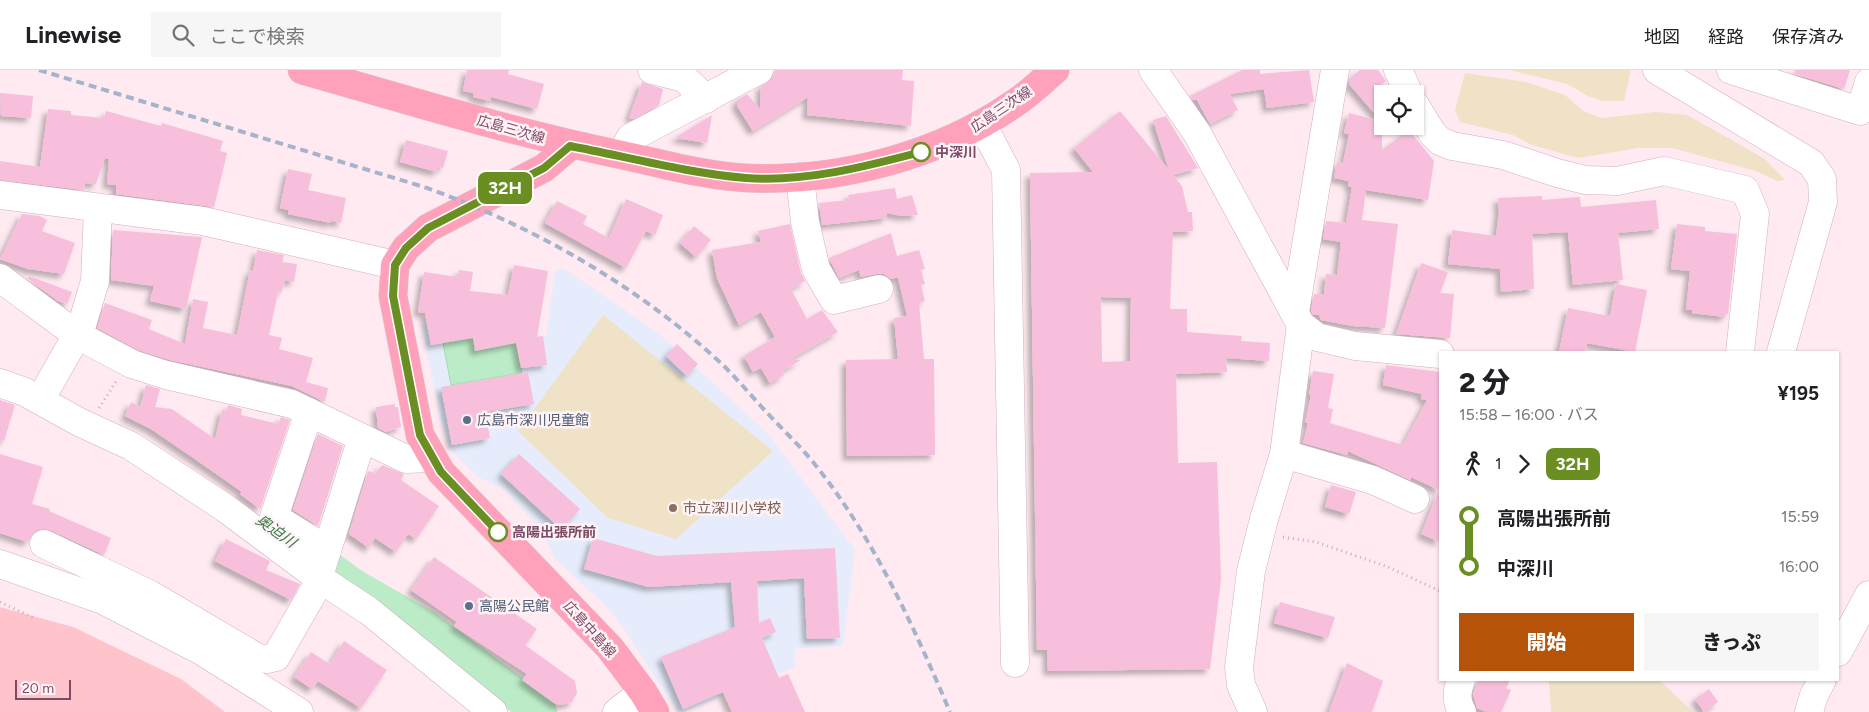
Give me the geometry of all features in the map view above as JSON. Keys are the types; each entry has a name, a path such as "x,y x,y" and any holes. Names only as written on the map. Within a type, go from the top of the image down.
{"main road":[{"name":"広島三次線","path":"302,70 570,146 680,168 746,178 800,177 852,170 925,151 982,124 1016,103 1055,70"},
{"path":"395,265 406,248 428,228 544,168 570,146"},
{"name":"広島中島線","path":"395,265 393,296 406,365 420,435 432,458 441,472 610,648 649,702"}],"street":[{"path":"652,70 684,78 706,99"},
{"path":"1153,70 1196,133 1298,318 1317,337 1355,346 1439,354"},
{"path":"1253,712 1240,685 1239,667 1251,571 1258,540 1284,454 1298,318 1335,70"},
{"path":"1398,70 1405,85"},
{"path":"1657,70 1811,163 1822,179 1822,202 1781,351"},
{"path":"1731,70 1860,111 1869,82"},
{"path":"622,156 630,138 706,99 752,72"},
{"path":"1424,120 1432,133 1440,141 1452,146 1503,155 1585,180 1618,181 1664,171 1745,190 1755,214 1740,351"},
{"path":"982,124 1006,170 1015,663"},
{"path":"800,177 805,222 816,269 834,300 879,289"},
{"path":"0,195 203,221 395,265"},
{"path":"40,400 77,335 95,281 98,208"},
{"path":"0,278 77,335 128,362 166,375 292,404 406,460 432,458"},
{"path":"0,383 97,424 224,508 323,564"},
{"path":"309,412 274,517 369,611 493,712"},
{"path":"44,544 151,595 258,658 268,659 276,657 316,589 362,438"},
{"path":"1284,454 1373,480 1415,499"},
{"path":"0,564 103,600 200,650 299,712"},
{"path":"1839,650 1869,595"},
{"path":"1462,681 1458,689 1457,703 1462,712"},
{"path":"1809,712 1814,695 1821,681"},
{"path":"617,712 649,702"}],"path":[{"path":"97,424 128,362"},
{"path":"1258,540 1283,537 1316,542 1388,567 1439,590"},
{"path":"0,602 36,619"}],"shaded area":[{"path":"1509,70 1631,70 1624,101 1603,101 1588,96 1567,84"},
{"path":"1465,73 1526,82 1565,95 1583,111 1601,118 1656,112 1687,115 1765,159 1785,180 1777,181 1756,171 1672,148 1638,148 1578,158 1532,145 1513,135 1460,122 1455,110"},
{"name":"市立深川小学校","path":"563,268 660,334 769,435 855,550 843,645 794,649 795,667 684,712 678,712 624,629 605,605 555,559 540,528 504,489 478,477 450,449 441,420 421,324 546,336 555,271"},
{"path":"603,315 773,451 676,539 608,518 518,431"},
{"path":"473,338 475,351 516,343 522,373 451,385 443,343"},
{"path":"1549,681 1660,681 1693,712 1551,712"}],"sand":[{"path":"0,607 73,627 181,679 225,712 0,712"}],"building":[{"path":"467,70 509,70 508,74 544,84 537,109 491,97 490,101 473,97 474,93 463,91"},
{"path":"775,70 903,70 902,80 914,81 911,126 807,115 808,97 753,131 737,106 737,100 747,94 760,109 761,86 772,79"},
{"path":"1242,70 1260,70 1260,74 1309,70 1314,102 1267,108 1264,89 1230,94 1238,110 1210,124 1197,100 1193,100 1190,96"},
{"path":"1360,70 1378,70 1386,81 1381,85 1374,85 1374,113 1349,84 1349,79"},
{"path":"1795,70 1850,70 1844,89 1795,74"},
{"path":"642,82 663,89 659,105 633,119 629,118"},
{"path":"0,93 33,96 31,118 1,116"},
{"path":"48,109 71,111 71,115 104,118 106,111 161,126 162,123 223,141 220,151 227,153 214,207 116,194 116,185 107,184 109,159 105,158 96,184 85,183 84,190 0,180 0,161 40,167"},
{"path":"1120,111 1169,170 1153,120 1166,116 1198,168 1173,175 1182,186 1188,212 1192,212 1193,231 1173,232 1170,309 1187,309 1187,332 1242,336 1241,341 1270,343 1269,361 1226,358 1227,372 1176,374 1178,463 1217,462 1221,579 1210,669 1048,671 1047,650 1037,650 1030,173 1093,172 1074,148","holes":["1101,297 1131,298 1130,361 1102,362"]},
{"path":"1349,113 1374,119 1374,135 1382,135 1382,150 1402,135 1413,135 1434,161 1428,200 1366,190 1362,220 1398,224 1385,328 1353,326 1321,320 1319,315 1313,315 1311,311 1314,294 1324,295 1326,274 1337,275 1341,242 1323,239 1326,221 1346,223 1352,187 1348,186 1349,181 1334,178 1337,162 1343,163 1349,134 1344,133"},
{"path":"712,115 707,143 675,138"},
{"path":"406,140 448,151 443,168 438,167 437,172 400,162"},
{"path":"288,169 312,174 308,190 346,198 341,223 331,221 331,223 288,214 289,210 280,208"},
{"path":"895,188 897,199 912,195 918,215 902,216 886,213 887,218 822,225 819,203 849,200 848,195"},
{"path":"1542,196 1542,200 1580,197 1581,207 1656,200 1659,229 1618,233 1623,280 1573,285 1568,232 1532,234 1534,289 1501,292 1500,269 1448,264 1452,230 1496,236 1499,211 1498,198"},
{"path":"626,199 663,215 655,235 646,231 626,268 545,223 557,201 587,216 583,224 609,238"},
{"path":"22,214 40,216 47,220 42,231 75,243 64,274 28,269 0,259"},
{"path":"790,224 801,273 805,281 791,289 807,319 822,310 838,332 789,360 801,360 782,371 784,375 770,383 761,368 753,372 744,356 775,337 761,312 739,325 717,278 712,250 761,242 758,231"},
{"path":"1677,224 1705,227 1705,231 1737,234 1728,314 1725,314 1725,317 1692,313 1692,310 1686,310 1690,271 1671,269"},
{"path":"694,226 711,240 696,257 680,243"},
{"path":"113,230 202,237 186,309 150,301 154,286 111,280"},
{"path":"891,233 897,256 919,250 925,269 921,270 925,284 921,285 925,301 919,303 924,359 934,359 935,455 847,456 846,360 898,359 894,318 907,316 898,277 891,279 884,274 876,274 861,277 859,270 839,278 829,258"},
{"path":"257,250 284,255 282,262 297,264 294,282 285,280 281,293 278,292 269,335 282,338 279,349 313,358 306,382 328,388 325,402 292,386 170,360 138,350 97,328 105,303 152,320 149,329 185,344 193,299 208,302 203,328 237,335 250,270 253,271"},
{"path":"1421,263 1448,272 1440,293 1454,294 1450,338 1396,334"},
{"path":"514,265 548,271 537,337 543,336 547,365 521,368 516,343 475,351 473,338 431,345 425,313 418,312 424,272 458,277 459,270 473,272 470,291 508,295"},
{"path":"29,276 72,292 67,304 58,301 28,279"},
{"path":"1616,284 1647,290 1635,351 1587,343 1585,351 1559,351 1568,308 1610,316"},
{"path":"677,344 698,364 687,376 666,356"},
{"path":"1386,365 1439,372 1439,490 1411,477 1410,480 1348,451 1347,455 1303,443 1308,423 1305,423 1311,395 1309,395 1313,371 1334,374 1328,408 1333,409 1330,423 1403,445 1427,400 1421,399 1422,394 1383,385"},
{"path":"528,372 534,404 485,412 490,438 452,445 441,387"},
{"path":"146,385 160,389 155,407 172,409 215,439 222,410 227,411 228,405 242,409 241,415 278,424 281,417 290,420 260,509 240,494 242,492 195,459 151,429 125,416 131,402 140,407"},
{"path":"0,400 15,405 4,441 0,440"},
{"path":"395,404 395,407 398,407 401,427 386,432 378,428 376,407"},
{"path":"318,434 343,446 318,526 293,510"},
{"path":"0,454 43,467 32,504 50,509 49,511 111,538 104,555 50,530 42,529 36,531 27,542 0,533"},
{"path":"519,454 580,509 562,530 501,474"},
{"path":"382,465 404,474 401,480 439,506 416,539 408,534 396,552 375,538 369,548 349,534 368,471 376,473"},
{"path":"1331,485 1356,492 1349,514 1325,507"},
{"path":"1439,490 1439,542 1421,534"},
{"path":"593,538 657,556 835,548 840,638 807,639 804,578 757,581 759,623 770,618 776,632 762,638 779,678 788,674 805,712 732,712 723,692 683,709 661,657 735,627 731,582 649,587 584,569"},
{"path":"226,539 270,561 266,570 300,584 291,600 215,561"},
{"name":"高陽公民館","path":"434,557 537,629 525,645 575,681 577,693 571,703 559,705 554,703 522,680 527,674 454,626 457,622 411,590"},
{"path":"1280,602 1335,617 1328,638 1274,623"},
{"path":"344,641 387,670 361,708 318,681 312,689 294,677 311,652 330,664"},
{"path":"1347,663 1383,681 1372,712 1329,712"},
{"path":"1478,681 1510,681 1506,688 1511,690 1501,712 1486,712 1477,708 1473,694"},
{"path":"1709,689 1718,702 1704,712 1695,699"}],"waterway":[{"name":"奥迫川","path":"329,568 354,586 424,626 540,712"}],"railway":[{"path":"39,70 424,187 505,220 544,240 583,261 657,310 724,366 803,450 835,490 855,520 890,582 950,712"}],"bus line":[{"name":"32H","path":"498,532 441,472 420,435 393,296 395,265 406,248 428,228 544,168 570,146 680,168 746,178 800,177 852,170 921,152"}],"place":[{"name":"中深川","path":"921,152"},
{"name":"広島市深川児童館","path":"467,420"},
{"name":"市立深川小学校","path":"673,508"},
{"name":"高陽出張所前","path":"498,532"},
{"name":"高陽公民館","path":"469,606"}]}
